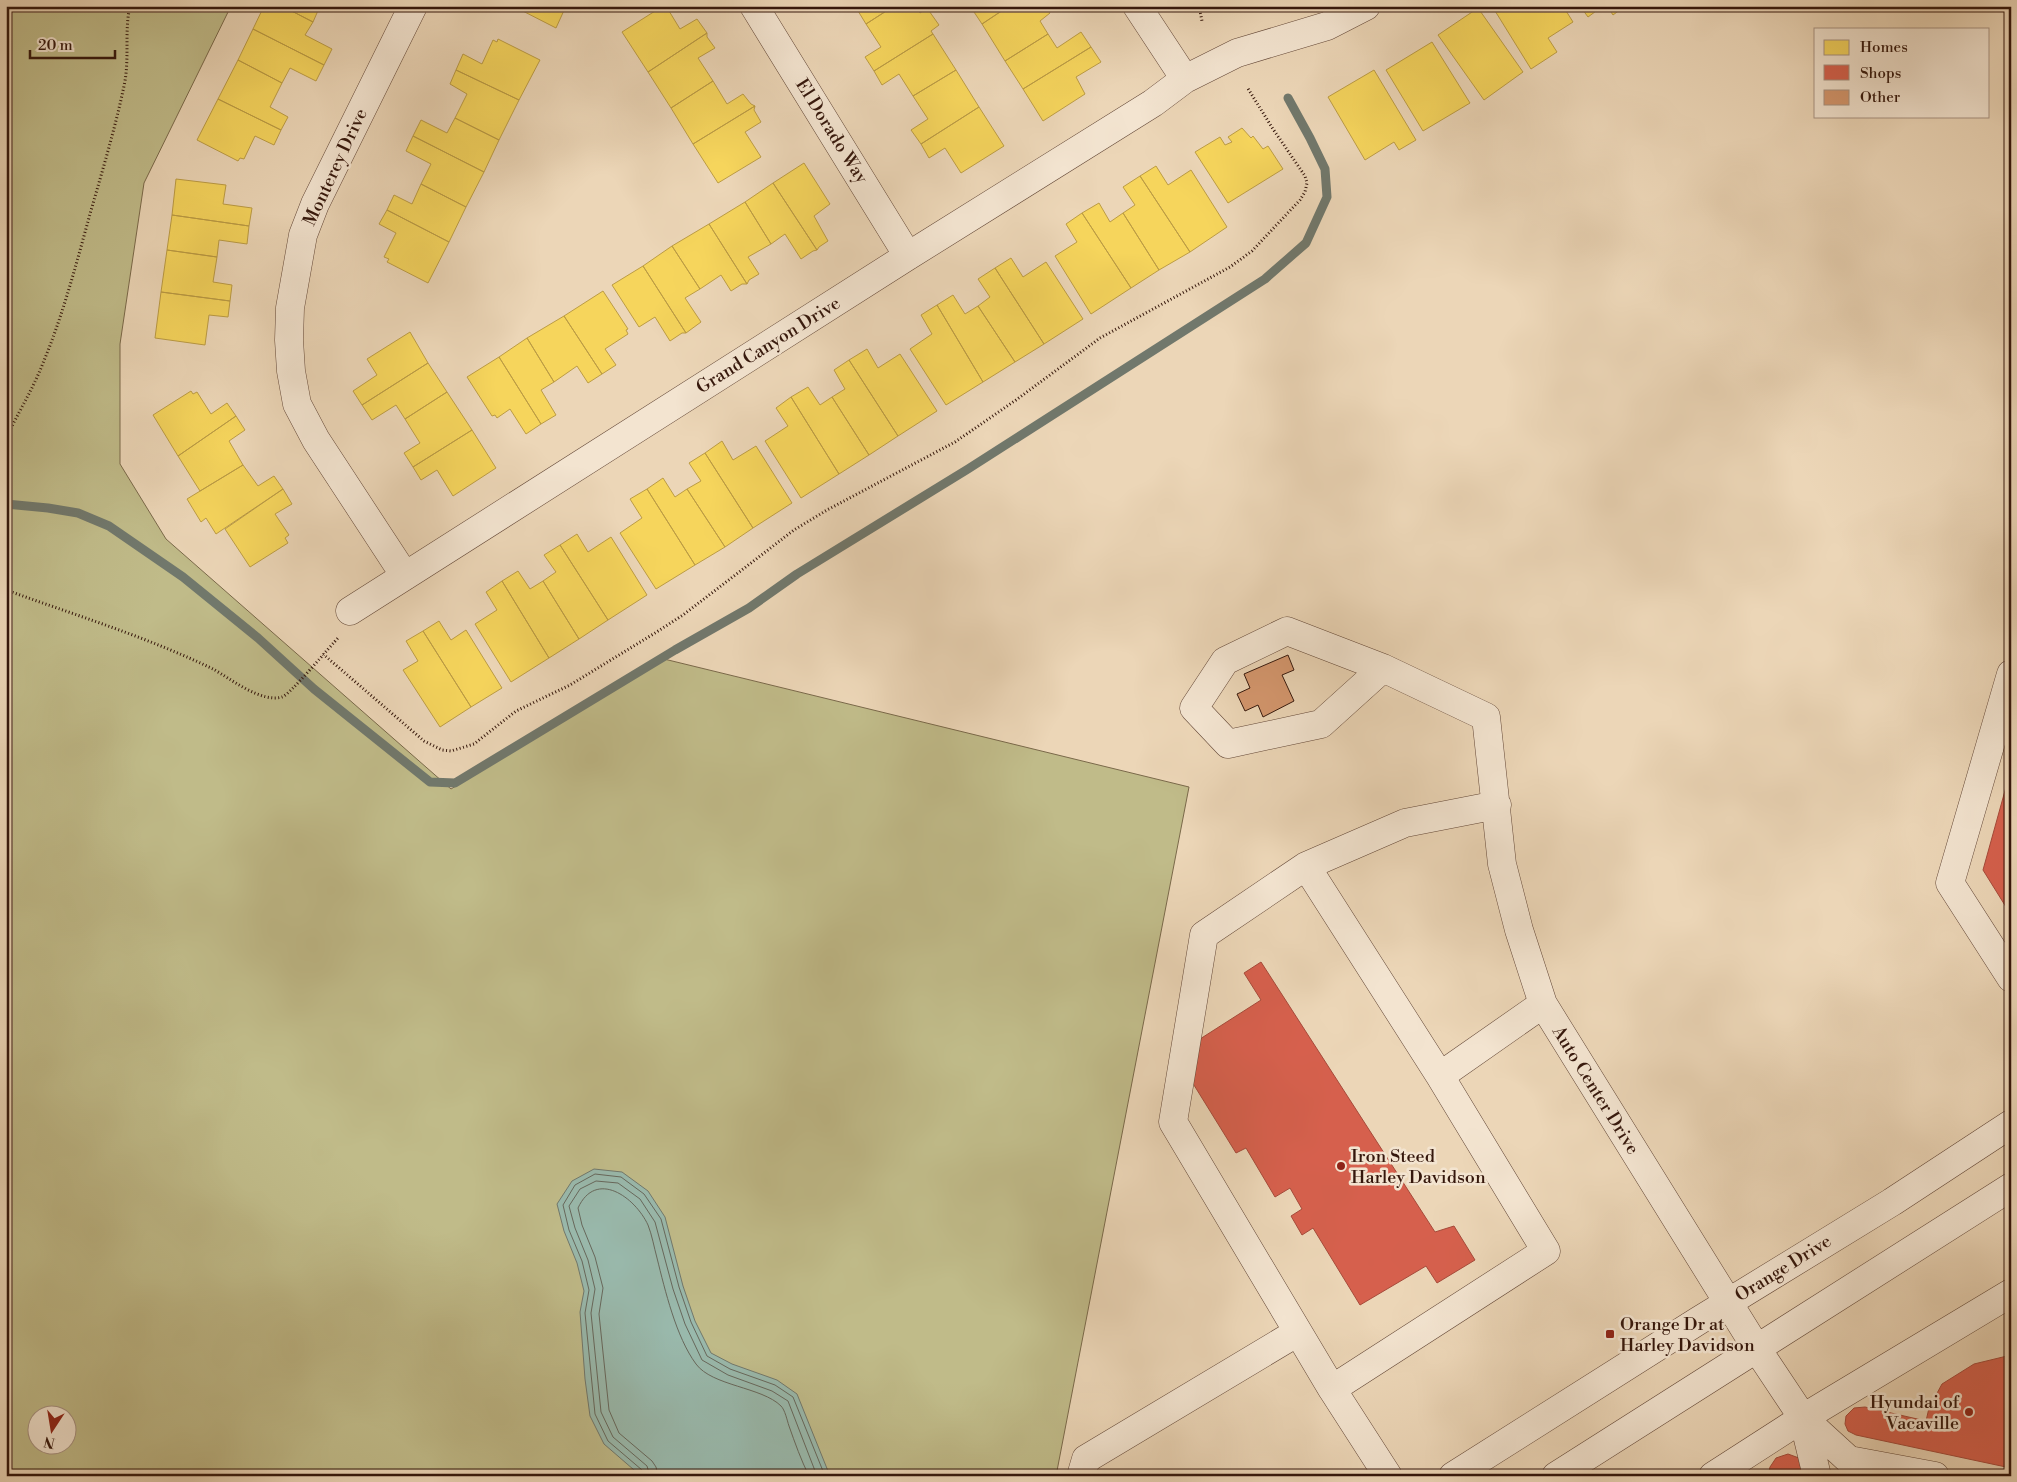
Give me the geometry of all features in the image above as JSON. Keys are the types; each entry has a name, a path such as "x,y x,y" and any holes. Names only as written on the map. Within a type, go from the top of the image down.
{"street":[{"name":"Monterey Drive","path":"405,576 316,440 297,404 291,371 289,340 290,308 303,235 315,204 413,6"},
{"name":"El Dorado Way","path":"754,6 908,256"},
{"path":"1137,6 1184,79"},
{"name":"Grand Canyon Drive","path":"350,611 908,256 1153,103 1184,79 1237,53 1326,26 1366,6"},
{"path":"1287,631 1383,668 1321,724 1228,744 1194,708 1225,661 1287,631"},
{"name":"Auto Center Drive","path":"1383,668 1486,717 1502,864 1519,930 1543,1004 1757,1350 1803,1418"},
{"path":"2011,674 1950,883 2011,978"},
{"path":"1388,1476 1332,1389 1173,1122 1204,936 1306,866 1406,823 1497,805"},
{"path":"1306,866 1440,1076 1546,1250 1332,1389"},
{"path":"1440,1076 1543,1004"},
{"name":"Orange Drive","path":"1453,1476 1892,1202 2011,1124"},
{"path":"1556,1476 2011,1187"},
{"path":"1713,1476 1803,1418 2011,1293"},
{"path":"1081,1476 1086,1460 1298,1332"},
{"path":"1803,1418 1854,1468 1935,1476"},
{"path":"1803,1418 1817,1476"}],"path":[{"path":"6,438 43,365 59,322 76,264 111,140 128,67 128,17 130,6"},
{"path":"1199,6 1202,21"},
{"path":"323,654 424,741 442,750 451,751 474,744 516,711 570,685 655,633 684,615 794,530 827,510 955,442 1100,338 1230,267 1252,251 1300,200 1305,192 1307,183 1299,165 1273,129 1247,87"},
{"path":"6,590 171,651 214,670 251,691 271,698 287,696 290,690 352,622 350,611"}],"shaded area":[{"path":"6,6 231,6 144,183 120,344 120,464 166,539 451,789 664,659 1189,787 1056,1476 6,1476"}],"water":[{"path":"594,1169 622,1172 648,1191 665,1217 683,1286 695,1321 711,1353 732,1364 777,1380 797,1394 830,1476 641,1476 604,1444 590,1416 585,1379 580,1312 584,1291 577,1263 564,1231 557,1204 572,1181"}],"building: Homes":[{"path":"264,6 282,6 313,22 305,35 332,49 324,65 253,29"},
{"path":"282,6 320,6 313,22"},
{"path":"513,6 566,6 556,28"},
{"path":"663,6 666,6 680,29 697,19 707,33 648,72 622,32"},
{"path":"855,6 894,6 866,24"},
{"path":"894,6 915,6 920,13 927,8 939,25 931,31 933,34 874,71 865,57 881,47 866,24"},
{"path":"970,6 1009,6 982,24"},
{"path":"1009,6 1046,6 1050,13 1040,21 1048,34 1005,61 982,24"},
{"path":"1492,6 1563,6 1573,22 1548,38 1557,52 1531,69"},
{"path":"1580,6 1603,6 1588,17"},
{"path":"1607,6 1625,6 1613,15"},
{"path":"1478,8 1523,72 1484,100 1438,35"},
{"path":"253,29 324,65 316,81 290,68 282,83 238,60"},
{"path":"1081,32 1091,47 1023,89 1005,61 1048,34 1057,48"},
{"path":"707,33 707,37 715,48 698,58 713,81 671,108 648,72"},
{"path":"933,34 956,70 913,96 899,74 882,85 874,71"},
{"path":"498,39 540,60 519,100 456,70 463,54 482,64 493,40 497,42"},
{"path":"1432,42 1470,103 1423,131 1386,70"},
{"path":"1091,47 1101,62 1076,77 1085,94 1043,121 1023,89"},
{"path":"238,60 282,83 270,107 288,117 281,130 218,99"},
{"path":"456,70 519,100 499,140 455,118 467,94 450,84"},
{"path":"956,70 979,107 921,144 911,130 928,119 913,96"},
{"path":"1374,70 1416,140 1399,150 1394,142 1365,160 1328,97"},
{"path":"713,81 727,104 743,94 755,106 693,144 671,108"},
{"path":"218,99 281,130 274,145 255,136 244,159 240,158 238,161 197,140"},
{"path":"755,106 754,110 761,122 745,132 761,157 718,183 693,144"},
{"path":"979,107 1004,146 961,173 945,148 929,158 921,144"},
{"path":"455,118 499,140 484,172 413,136 421,120 447,133"},
{"path":"1242,128 1251,138 1253,136 1263,149 1268,146 1283,169 1228,203 1195,152 1220,137 1225,145 1232,142 1228,137"},
{"path":"413,136 484,172 466,207 421,184 431,164 406,151"},
{"path":"804,163 830,204 814,216 828,241 817,250 773,183"},
{"path":"1156,166 1168,185 1191,170 1227,227 1190,252 1140,176"},
{"path":"1140,176 1190,252 1159,270 1123,213 1135,205 1123,187"},
{"path":"176,179 226,185 223,204 252,208 249,226 172,215"},
{"path":"773,183 817,250 801,259 785,234 771,244 745,202"},
{"path":"421,184 466,207 449,242 387,210 394,195 412,204"},
{"path":"745,202 771,244 748,257 759,274 749,280 747,284 709,224"},
{"path":"1099,203 1110,222 1123,213 1159,270 1131,288 1082,213"},
{"path":"387,210 449,242 428,283 387,262 389,259 384,257 396,233 379,224"},
{"path":"1082,213 1131,288 1091,314 1055,256 1077,242 1066,224"},
{"path":"172,215 249,226 247,244 219,240 217,257 167,250"},
{"path":"709,224 747,284 742,284 731,291 721,275 700,289 672,246"},
{"path":"672,246 700,289 685,298 701,322 686,333 643,266"},
{"path":"167,250 217,257 213,282 232,285 230,301 161,292"},
{"path":"1011,258 1023,277 1046,262 1083,319 1044,344 995,268"},
{"path":"643,266 686,333 682,333 670,341 655,317 639,327 612,285"},
{"path":"995,268 1044,344 1015,362 978,306 990,297 978,279"},
{"path":"603,291 628,329 626,330 628,334 605,349 616,365 602,374 564,316"},
{"path":"161,292 230,301 228,317 209,315 205,345 155,338"},
{"path":"953,295 965,314 978,306 1015,362 983,382 937,305"},
{"path":"937,305 983,382 946,405 910,349 932,334 921,315"},
{"path":"564,316 602,374 588,383 577,366 554,382 527,338"},
{"path":"410,332 428,363 362,405 353,391 377,375 367,359"},
{"path":"527,338 554,382 541,390 556,415 541,424 499,357"},
{"path":"867,349 878,368 900,354 937,411 898,436 849,360"},
{"path":"499,357 541,424 526,434 510,409 497,418 495,415 492,416 467,377"},
{"path":"849,360 898,436 869,455 832,397 845,389 834,370"},
{"path":"428,363 447,392 405,419 396,405 372,420 362,405"},
{"path":"808,387 820,405 832,397 869,455 839,474 791,397"},
{"path":"191,391 193,394 197,392 211,414 227,403 236,416 178,456 153,415"},
{"path":"447,392 472,430 413,467 404,453 420,443 405,419"},
{"path":"791,397 839,474 801,498 765,441 788,426 776,408"},
{"path":"236,416 245,430 229,441 243,465 200,491 178,456"},
{"path":"472,430 496,468 453,496 437,470 421,480 413,467"},
{"path":"722,441 733,460 756,446 792,503 753,528 705,453"},
{"path":"705,453 753,528 725,547 687,489 701,481 689,463"},
{"path":"243,465 258,486 274,476 283,489 216,534 206,518 201,522 187,499"},
{"path":"663,478 675,497 687,489 725,547 695,565 647,489"},
{"path":"283,489 292,504 275,514 289,535 285,538 288,543 250,567 225,529"},
{"path":"647,489 695,565 656,589 620,533 642,518 630,499"},
{"path":"577,534 588,552 611,537 647,595 608,620 560,545"},
{"path":"560,545 608,620 579,639 543,581 556,572 544,555"},
{"path":"518,571 530,589 543,581 579,639 549,658 502,581"},
{"path":"502,581 549,658 511,682 475,624 497,610 486,592"},
{"path":"439,621 451,640 466,630 502,688 471,707 423,631"},
{"path":"423,631 471,707 440,727 403,670 418,661 406,641"}],"building: Shops":[{"path":"2011,769 2011,915 1983,870"},
{"path":"1261,962 1435,1232 1454,1226 1475,1260 1437,1283 1426,1266 1360,1305 1313,1228 1302,1235 1291,1216 1302,1209 1290,1188 1275,1197 1246,1148 1236,1153 1189,1077 1200,1039 1261,1000 1244,973"},
{"name":"Hyundai of Vacaville","path":"2007,1356 2011,1357 2011,1476 2004,1476 2006,1467 1856,1435 1848,1431 1845,1424 1846,1416 1854,1408 1865,1407 1926,1421 1929,1408 1942,1384 1974,1364"},
{"path":"1788,1454 1799,1458 1802,1463 1804,1476 1768,1476 1770,1467 1776,1458"}],"building: Other":[{"path":"1288,655 1294,670 1282,675 1294,701 1263,717 1258,705 1245,711 1237,694 1250,688 1244,674"}],"waterway":[{"path":"6,504 78,513 109,526 183,577 258,638 314,689 430,782 455,783 675,650 749,608 797,574 968,469 1265,279 1306,243 1327,197 1325,169 1288,98"}],"place":[{"name":"Iron Steed Harley Davidson","path":"1341,1166"},
{"name":"Orange Dr at Harley Davidson","path":"1610,1334"},
{"name":"Hyundai of Vacaville","path":"1969,1412"}]}
